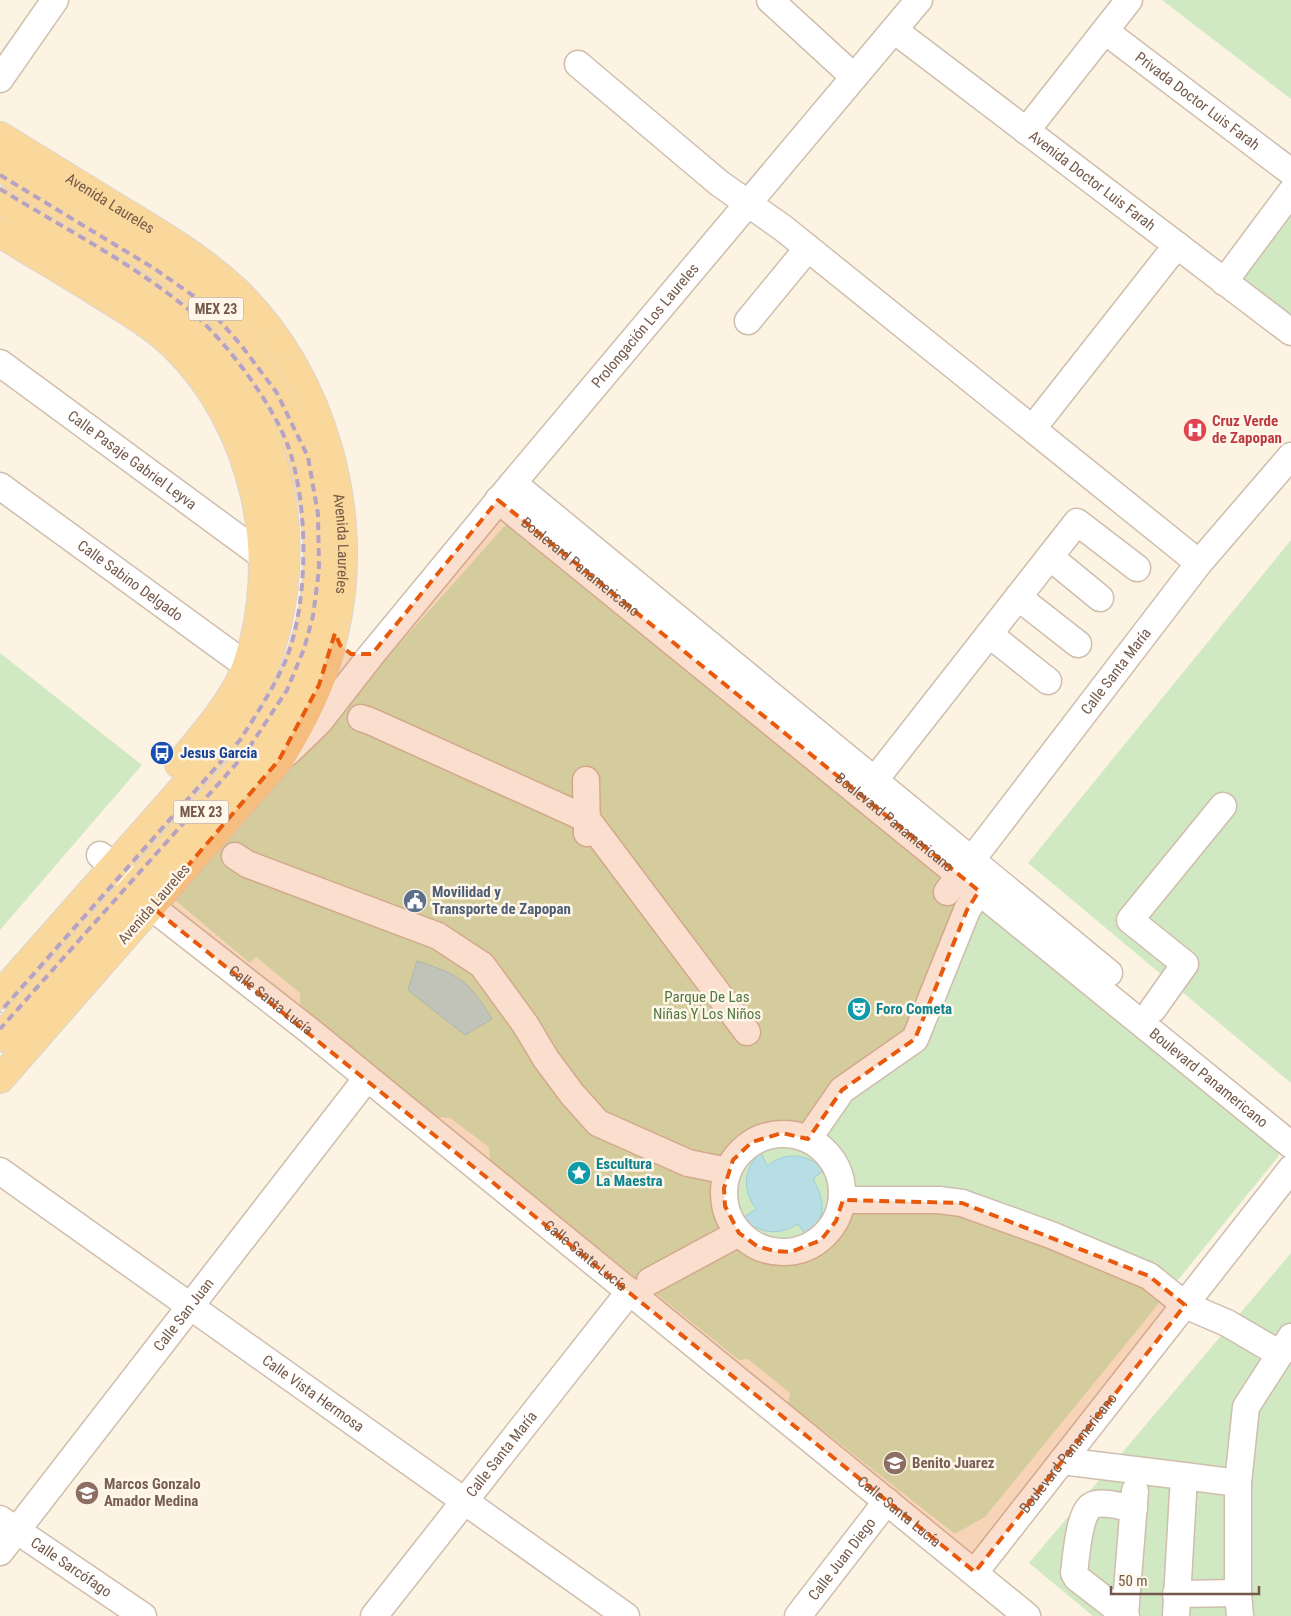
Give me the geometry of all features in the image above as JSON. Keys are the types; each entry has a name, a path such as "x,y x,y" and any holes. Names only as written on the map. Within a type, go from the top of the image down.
{"main road":[{"name":"Avenida Laureles","path":"0,136 187,251 237,293 283,350 314,412 332,463 339,500 343,574 335,633 326,663 308,710 279,760 141,894 0,1038"},
{"name":"Avenida Laureles","path":"0,166 172,272 218,311 261,364 277,392 298,443 313,504 317,573 310,625 301,655 284,698 257,745 0,1079"},
{"name":"MEX 23","path":"0,201 161,300 178,313 211,345 247,399 270,452 282,502 286,534 284,587 273,641 254,671 253,696 228,736 107,864 54,933 0,995"},
{"path":"0,233 145,322 190,363 223,412 242,452 253,491 264,557 254,671"},
{"path":"0,968 27,938 107,864"},
{"path":"27,938 54,933"}],"street":[{"path":"0,79 55,0"},
{"path":"770,0 854,77"},
{"name":"Prolongación Los Laureles","path":"279,760 319,722 372,654 506,491 919,0"},
{"path":"1026,131 1129,0"},
{"name":"Avenida Doctor Luis Farah","path":"894,30 1291,332"},
{"name":"Privada Doctor Luis Farah","path":"1105,31 1291,172"},
{"path":"578,64 719,183 808,248 1199,563"},
{"path":"1224,282 1291,192"},
{"path":"1033,428 1177,245"},
{"path":"748,321 808,248"},
{"name":"Calle Pasaje Gabriel Leyva","path":"0,363 264,557"},
{"name":"Calle Santa María","path":"959,876 1199,563 1291,456"},
{"name":"Calle Sabino Delgado","path":"0,486 254,671"},
{"name":"Boulevard Panamericano","path":"506,491 763,728 979,891 1291,1145"},
{"name":"Boulevard Panamericano","path":"506,491 874,780 959,876 1153,1009 1286,1118 1291,1128"},
{"path":"874,780 1077,522 1137,568"},
{"path":"1050,556 1100,598"},
{"path":"1018,597 1078,644"},
{"path":"335,633 340,646 351,654 365,656 372,654"},
{"path":"989,634 1048,681"},
{"path":"361,718 387,728 587,826 747,1032"},
{"path":"586,780 587,826"},
{"path":"1153,1009 1185,964 1130,920 1223,806"},
{"path":"235,856 247,864 438,936 482,965 525,1024 546,1059 572,1094 598,1123 688,1163 728,1171"},
{"name":"Calle Santa Lucía","path":"107,864 158,912 367,1078 640,1286 887,1501 1027,1616"},
{"path":"808,1139 842,1090 915,1039 967,910 979,891"},
{"name":"Calle San Juan","path":"0,1552 8,1524 190,1306 367,1078"},
{"path":"782,1133 808,1139 820,1146 836,1164 843,1187 843,1200 836,1221 820,1240 805,1248 791,1252 774,1251 757,1246 739,1233 725,1206 724,1188 728,1171 741,1150 764,1136 782,1133"},
{"name":"Boulevard Panamericano","path":"975,1572 1291,1169"},
{"name":"Calle Vista Hermosa","path":"0,1171 626,1616"},
{"path":"843,1200 938,1200 962,1202 1051,1235 1149,1276 1186,1305 1286,1345 1246,1407 1238,1483 1239,1604 1176,1605 1184,1476"},
{"path":"640,1286 739,1233"},
{"name":"Calle Santa María","path":"374,1616 464,1501 640,1286"},
{"path":"1062,1461 1238,1483"},
{"path":"1125,1616 1136,1470"},
{"name":"Calle Juan Diego","path":"798,1616 887,1501"},
{"path":"1125,1616 1077,1578 1074,1573 1083,1516 1090,1506 1099,1504 1134,1508"},
{"name":"Calle Sarcófago","path":"8,1524 143,1616"}],"highlighted area":[{"path":"498,500 979,891 967,910 915,1039 842,1090 808,1139 782,1133 752,1142 733,1160 724,1188 725,1206 739,1233 757,1246 774,1251 791,1252 821,1240 836,1221 843,1200 962,1203 1149,1276 1185,1305 975,1572 158,912 154,905 279,760 319,685 335,633 340,645 351,654 372,654"}],"green space":[{"path":"1162,0 1291,0 1291,99"},
{"path":"1291,210 1291,319 1239,279"},
{"name":"Parque De Las Niñas Y Los Niños","path":"510,520 1281,1141 1278,1157 985,1517 955,1534 788,1403 790,1393 748,1359 739,1360 490,1161 489,1147 450,1118 437,1117 300,1005 300,993 256,957 250,963 176,901 179,891"},
{"path":"1291,540 1291,1083 1028,863"},
{"path":"0,653 142,765 0,930"},
{"path":"1291,1253 1291,1616 1093,1616 1029,1563"}],"water":[{"path":"417,961 443,970 462,981 476,995 492,1019 465,1035 408,990"},
{"path":"761,1153 767,1166 782,1158 796,1156 811,1160 824,1170 813,1179 822,1202 821,1216 813,1229 806,1235 798,1224 784,1230 769,1232 756,1227 743,1218 756,1209 748,1194 746,1180 751,1165"}],"railway":[{"path":"0,175 155,269 205,304 241,345 277,393 308,457 318,514 319,570 313,616 304,649 287,690 245,754 0,1029"},
{"path":"0,189 124,263 172,296 207,326 248,375 281,429 295,470 303,525 302,584 299,612 293,639 285,662 270,692 240,740 0,1012"}],"place":[{"name":"Cruz Verde de Zapopan","path":"1195,430"},
{"name":"Jesus Garcia","path":"162,753"},
{"name":"Movilidad y Transporte de Zapopan","path":"415,901"},
{"name":"Foro Cometa","path":"859,1009"},
{"name":"Escultura La Maestra","path":"579,1173"},
{"name":"Benito Juarez","path":"895,1463"},
{"name":"Marcos Gonzalo Amador Medina","path":"87,1493"}]}
